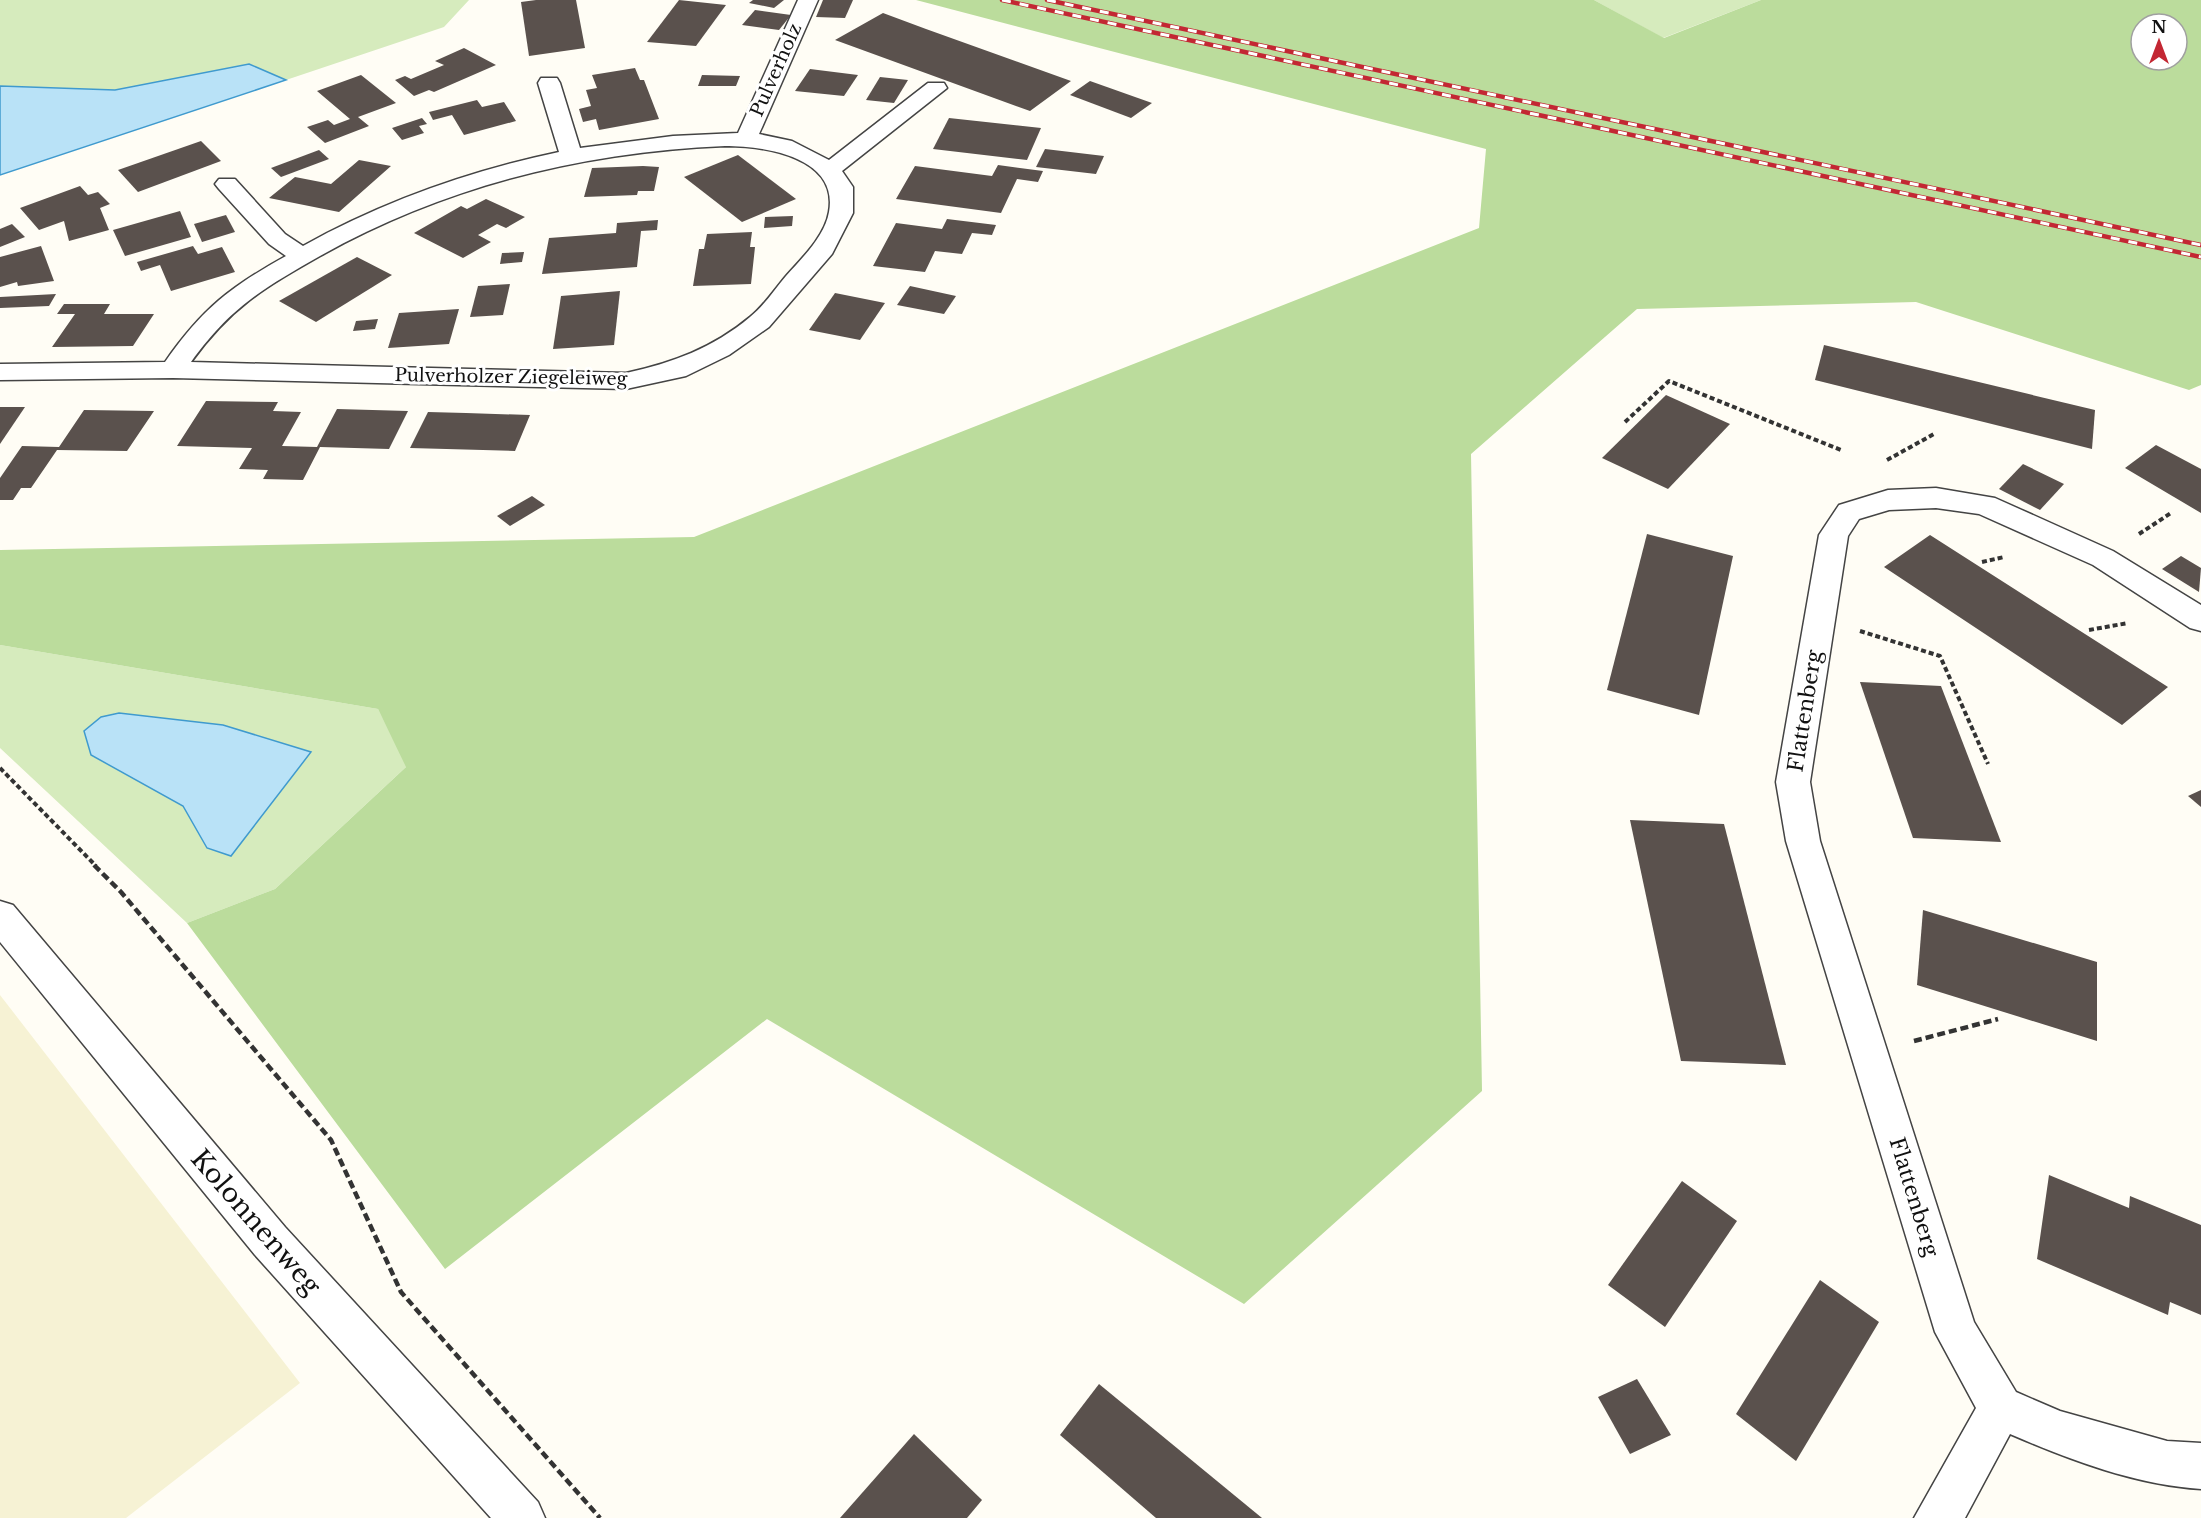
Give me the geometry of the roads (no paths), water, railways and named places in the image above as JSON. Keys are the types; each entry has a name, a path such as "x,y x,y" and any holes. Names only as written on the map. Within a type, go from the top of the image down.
{"street":[{"name":"Pulverholz","path":"745,141 808,0"},
{"path":"549,83 571,155"},
{"path":"173,370 195,338 239,294 356,225 409,202 473,180 571,155 639,145 745,141 777,144 806,156 830,170 936,88"},
{"name":"Pulverholzer Ziegeleiweg","path":"0,372 173,370 626,381 677,370 720,349 760,322 823,249 841,213 841,187 830,170"},
{"path":"227,184 277,239 302,256"},
{"name":"Flattenberg","path":"2001,1408 1956,1332 1803,841 1793,782 1834,535 1849,512 1888,500 1936,498 1985,505 2103,558 2201,620"},
{"name":"Kolonnenweg","path":"0,916 270,1241 522,1518"},
{"path":"1937,1518 1946,1507 2001,1408 2059,1433 2167,1464 2201,1466"}],"water":[{"path":"249,64 286,80 0,175 0,86 115,90"},
{"path":"119,713 223,725 311,752 231,856 207,848 183,806 91,755 84,731 101,717"}],"railway":[{"path":"1002,0 2201,257"},
{"path":"1047,0 2201,245"}]}
